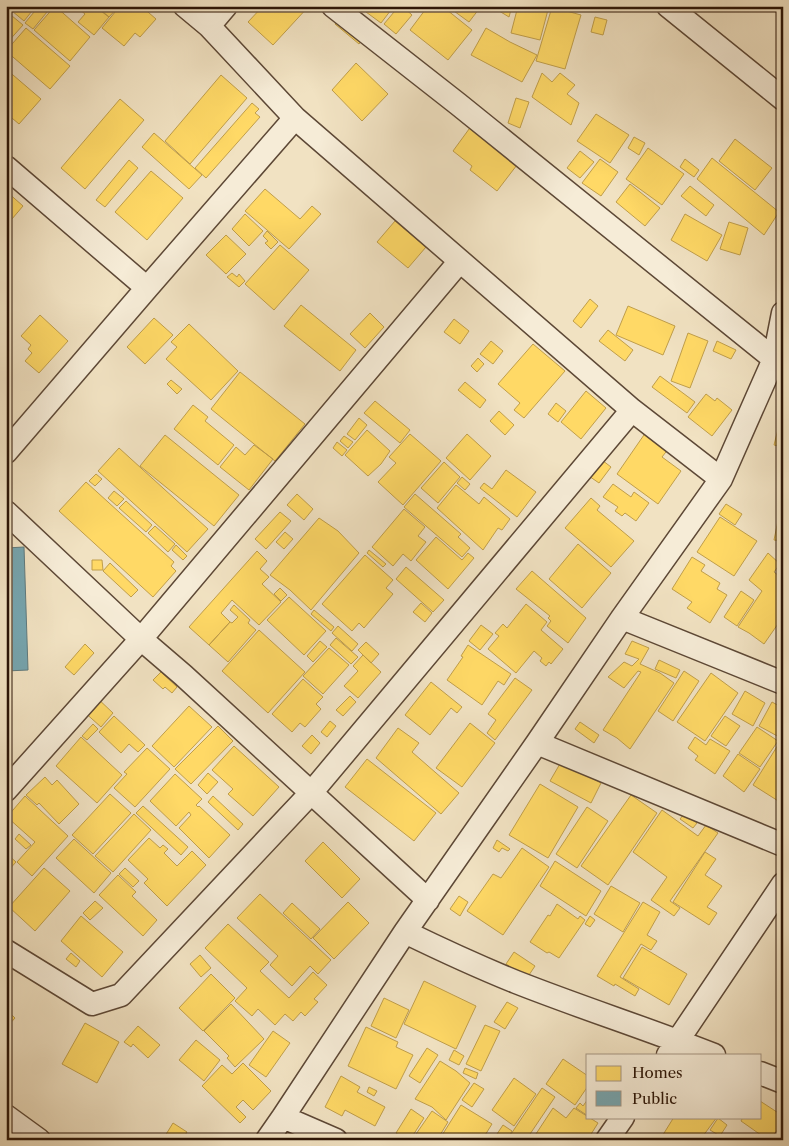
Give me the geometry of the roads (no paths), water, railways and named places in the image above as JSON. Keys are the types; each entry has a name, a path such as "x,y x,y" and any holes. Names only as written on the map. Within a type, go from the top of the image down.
{"street":[{"path":"185,6 209,26 295,118 632,410 721,480"},
{"path":"209,26 226,6"},
{"path":"332,6 458,104 774,359"},
{"path":"668,6 783,99"},
{"path":"6,452 295,118"},
{"path":"6,167 146,288"},
{"path":"6,790 141,640 460,261"},
{"path":"267,1140 405,932 622,618 721,480 774,359 783,313"},
{"path":"6,951 92,1004 121,995 311,793 632,410"},
{"path":"6,512 141,640 184,675 428,900"},
{"path":"622,618 783,683"},
{"path":"537,743 783,845"},
{"path":"673,1048 783,884"},
{"path":"405,932 453,955 673,1048 708,1054"},
{"path":"762,1074 783,1082"},
{"path":"6,1116 39,1140"},
{"path":"283,1118 336,1140"},
{"path":"608,1140 623,1118"}]}
